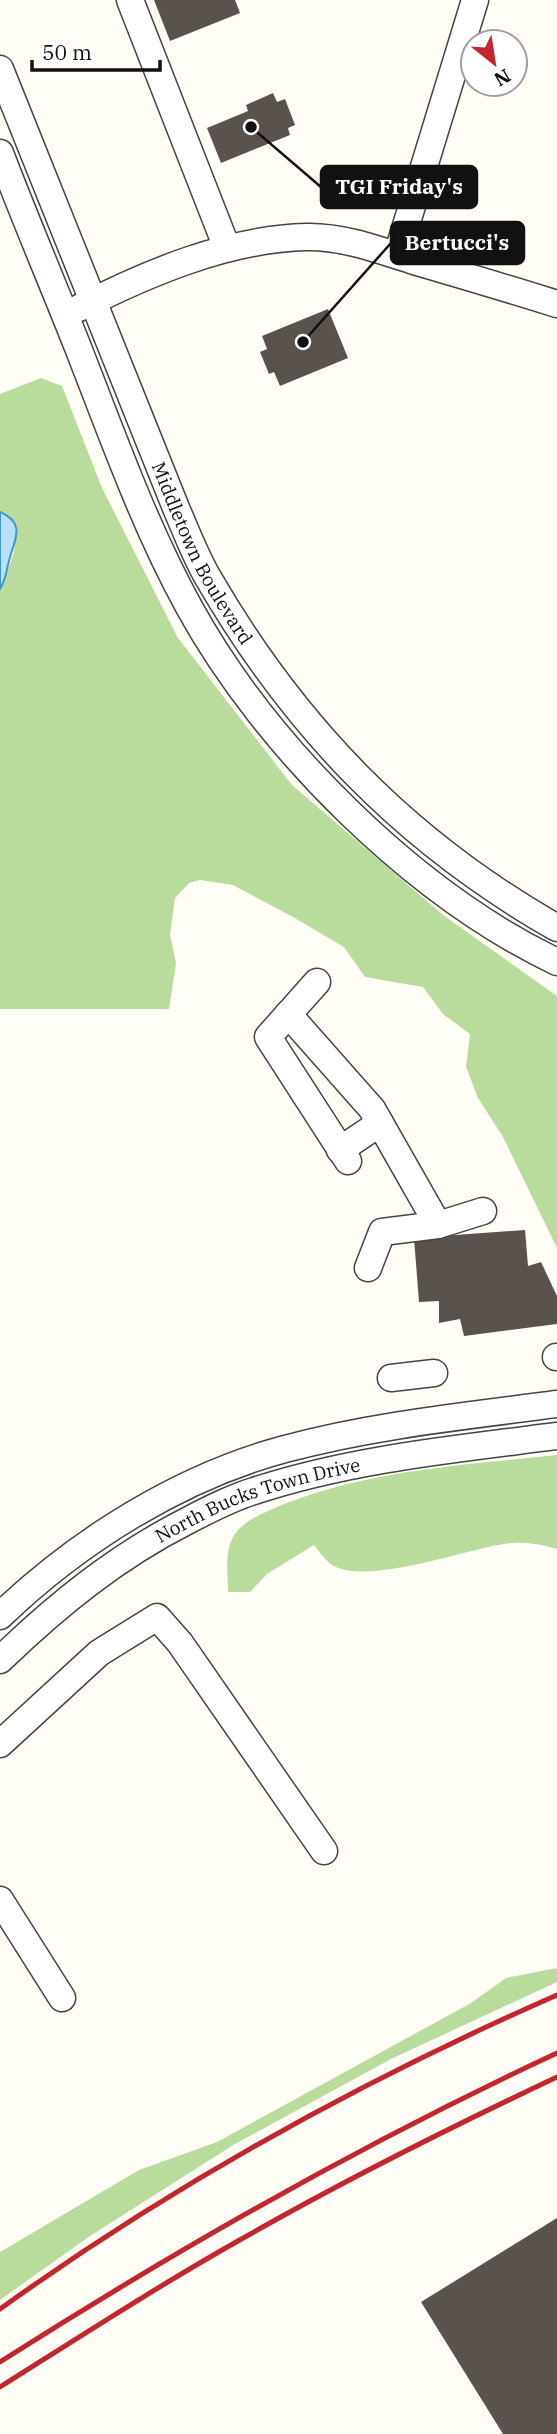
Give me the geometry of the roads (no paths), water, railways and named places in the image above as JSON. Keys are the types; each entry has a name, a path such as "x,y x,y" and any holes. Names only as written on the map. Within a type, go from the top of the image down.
{"street":[{"path":"130,0 227,248"},
{"path":"397,256 475,0"},
{"name":"Middletown Boulevard","path":"0,69 11,130 93,301 176,508 199,560 215,588 292,704 332,751 383,802 438,849 520,907 557,928"},
{"name":"Middletown Boulevard","path":"0,153 115,444 163,557 191,610 233,676 305,765 393,852 474,914 557,962"},
{"path":"65,315 184,262 227,248 256,241 308,237 366,246 557,304"},
{"path":"317,982 268,1037 344,1156 380,1123"},
{"path":"288,1014 372,1109 438,1226"},
{"path":"368,1268 382,1232 438,1226 483,1211"},
{"path":"391,1378 434,1373"},
{"name":"North Bucks Town Drive","path":"0,1616 87,1543 181,1490 232,1467 283,1449 340,1436 557,1404"},
{"name":"North Bucks Town Drive","path":"0,1660 41,1620 120,1559 163,1533 252,1491 318,1472 557,1436"},
{"path":"0,1744 99,1653 157,1617 180,1643 324,1851"},
{"path":"0,1900 62,1998"}],"water":[{"path":"0,512 14,522 16,533 0,589"}],"railway":[{"path":"0,2309 133,2219 270,2137 412,2063 557,1995"},
{"path":"0,2362 135,2278 343,2160 557,2053"},
{"path":"0,2387 152,2292 283,2216 400,2154 557,2077"}],"place":[{"name":"TGI Friday's","path":"251,127"},
{"name":"Bertucci's","path":"303,342"}]}
